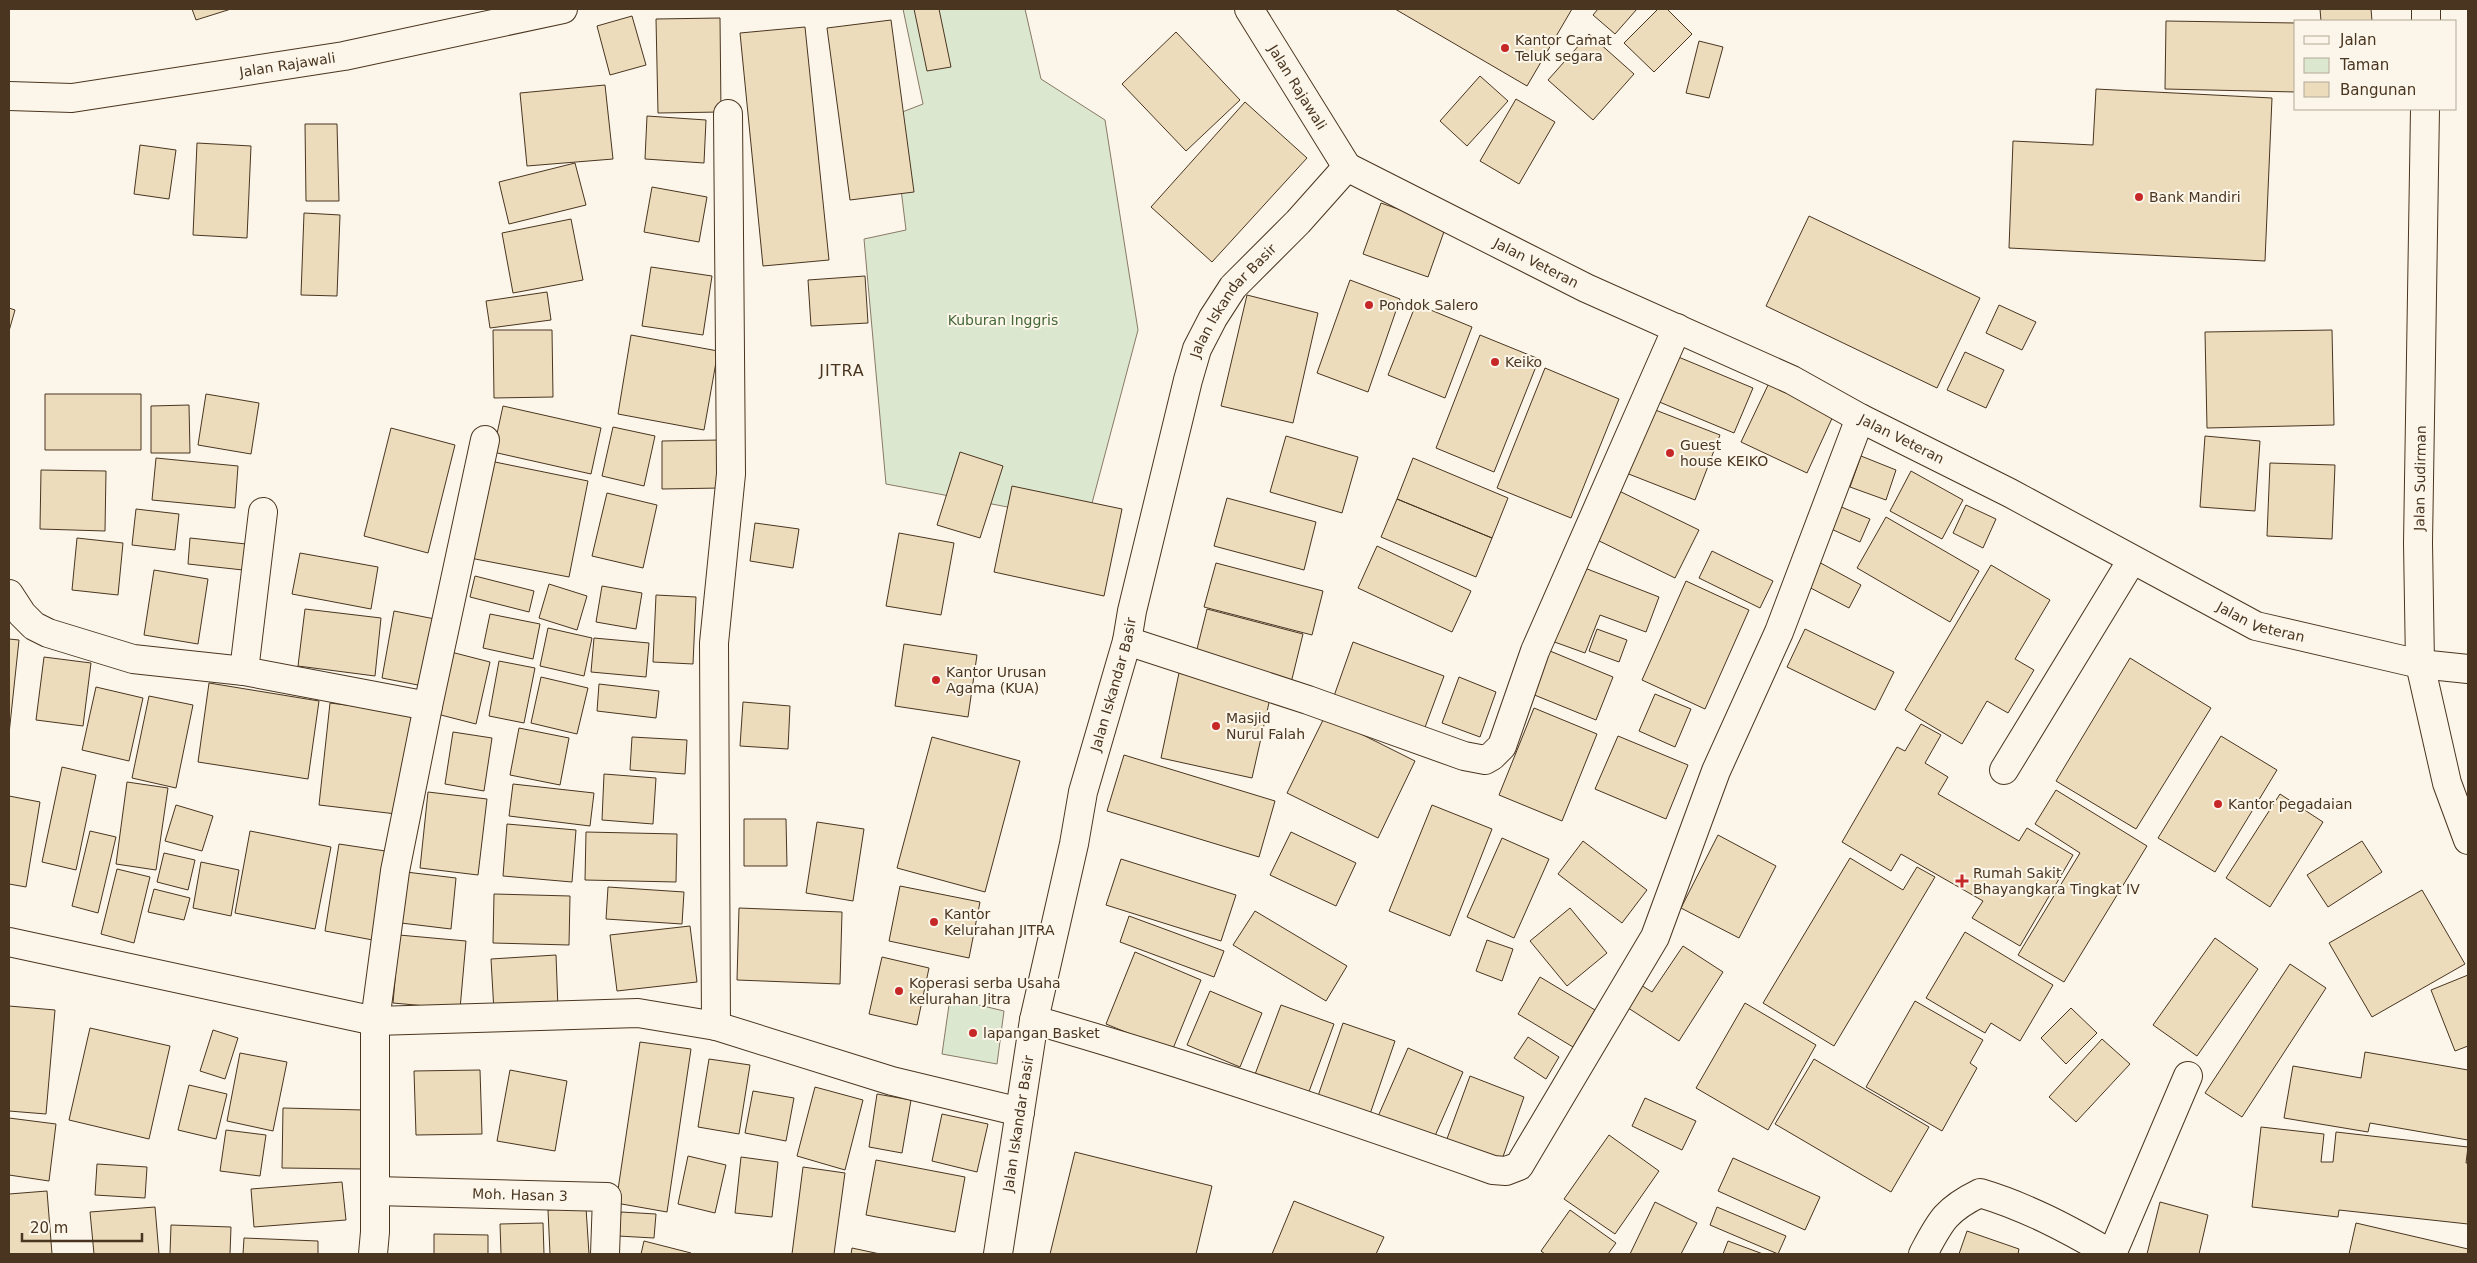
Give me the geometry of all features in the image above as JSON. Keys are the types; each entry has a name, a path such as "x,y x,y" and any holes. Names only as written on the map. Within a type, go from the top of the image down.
{"street":[{"name":"Jalan Rajawali","path":"9,96 72,98 344,56 562,9"},
{"name":"Jalan Rajawali","path":"1249,9 1347,166"},
{"name":"Jalan Sudirman","path":"2425,110 2418,543 2420,664 2446,783 2468,840"},
{"path":"716,1026 714,644 731,474 728,114"},
{"name":"Jalan Veteran","path":"1347,166 1586,288 1792,380 1860,418 2010,493 2256,626 2420,664 2468,669"},
{"name":"Jalan Iskandar Basir","path":"998,1254 1034,1020 1074,844 1083,792 1127,642 1132,611 1197,349 1212,318 1233,287 1298,222 1347,166"},
{"path":"1127,642 1308,700 1464,756 1477,760 1490,758 1502,746 1535,652 1677,328"},
{"path":"1034,1020 1140,1050 1276,1093 1493,1170 1506,1171 1519,1166 1655,937 1716,771 1779,632 1860,418"},
{"path":"373,1254 375,1021 395,871 485,440"},
{"path":"244,671 263,512"},
{"path":"2004,770 2132,560"},
{"path":"9,594 22,614 34,626 48,633 133,659 244,671 428,706"},
{"path":"9,942 375,1021 638,1013 716,1026 892,1081 1020,1112"},
{"path":"1923,1254 1940,1223 1952,1210 1958,1204 1980,1193 2014,1204 2068,1229 2112,1254 2188,1076"},
{"name":"Moh. Hasan 3","path":"375,1191 606,1197 605,1254"}],"green space":[{"name":"Kuburan Inggris","path":"903,9 1025,9 1041,79 1105,120 1138,330 1087,522 886,484 864,239 906,230 892,116 923,104"},
{"name":"lapangan Basket","path":"950,998 1004,1011 997,1064 942,1054"}],"building":[{"path":"192,9 231,9 196,20"},
{"path":"914,9 939,9 951,67 927,71"},
{"name":"Kantor Camat Teluk segara","path":"1395,9 1572,9 1527,86"},
{"path":"1598,9 1637,9 1615,34 1593,15"},
{"path":"1658,9 1667,9 1692,34 1654,72 1624,43"},
{"path":"2320,9 2371,9 2372,20 2321,20"},
{"path":"632,16 646,65 610,75 597,26"},
{"path":"720,18 721,112 658,113 656,19"},
{"path":"891,20 914,192 850,200 827,28"},
{"path":"2166,21 2294,23 2294,92 2165,89"},
{"path":"805,27 829,260 763,266 740,33"},
{"path":"1176,32 1240,100 1186,151 1122,84"},
{"path":"1589,34 1634,74 1593,120 1548,80"},
{"path":"1699,41 1723,47 1709,98 1686,93"},
{"path":"1480,76 1508,101 1467,146 1440,121"},
{"path":"605,85 613,159 527,166 520,93"},
{"name":"Bank Mandiri","path":"2096,89 2272,98 2265,261 2009,248 2013,141 2093,145"},
{"path":"1516,99 1555,122 1519,184 1480,161"},
{"path":"1245,102 1307,158 1212,262 1151,207"},
{"path":"647,116 706,120 704,163 645,159"},
{"path":"305,124 337,124 339,201 306,201"},
{"path":"197,143 251,146 247,238 193,235"},
{"path":"140,145 176,150 169,199 134,194"},
{"path":"575,163 586,205 509,224 499,182"},
{"path":"652,187 707,197 699,242 644,232"},
{"path":"1381,203 1446,226 1428,277 1363,254"},
{"path":"304,213 340,215 337,296 301,295"},
{"path":"1809,216 1980,298 1937,388 1766,306"},
{"path":"571,219 583,280 513,293 502,233"},
{"path":"651,267 712,276 703,335 642,326"},
{"path":"865,276 868,323 811,326 808,280"},
{"path":"1350,280 1400,299 1368,392 1317,373"},
{"path":"547,292 551,320 490,328 486,301"},
{"path":"1247,295 1318,313 1293,423 1221,406"},
{"path":"1416,304 1472,327 1445,398 1388,375"},
{"path":"1999,305 2036,322 2022,350 1986,333"},
{"path":"9,308 15,310 9,331"},
{"path":"493,330 552,330 553,397 494,398"},
{"path":"2332,330 2334,425 2207,428 2205,332"},
{"path":"631,335 718,351 704,430 618,414"},
{"path":"1480,335 1539,359 1494,472 1436,448"},
{"path":"1965,352 2004,370 1986,408 1947,390"},
{"path":"1676,356 1753,388 1734,433 1657,401"},
{"path":"1545,368 1619,399 1571,518 1497,488"},
{"path":"1769,383 1834,414 1807,473 1741,442"},
{"path":"45,394 141,394 141,450 45,450"},
{"path":"206,394 259,403 251,454 198,445"},
{"path":"189,405 190,453 151,453 151,406"},
{"path":"503,406 601,428 591,474 493,452"},
{"name":"Guest house KEIKO","path":"1645,406 1720,435 1695,500 1621,471"},
{"path":"613,427 655,436 644,486 602,476"},
{"path":"391,428 455,445 428,553 364,536"},
{"path":"1286,436 1358,457 1342,513 1270,492"},
{"path":"2205,436 2260,441 2255,511 2200,507"},
{"path":"720,440 721,488 662,489 662,441"},
{"path":"960,452 1003,466 980,538 937,525"},
{"path":"1861,456 1896,470 1886,500 1850,487"},
{"path":"156,458 238,466 235,508 152,500"},
{"path":"1413,458 1508,498 1492,538 1397,499"},
{"path":"490,461 588,481 569,577 470,558"},
{"path":"2270,463 2335,465 2332,539 2267,536"},
{"path":"41,470 106,471 105,531 40,529"},
{"path":"1911,471 1963,500 1942,539 1890,511"},
{"path":"1012,486 1122,509 1104,596 994,572"},
{"path":"1613,488 1699,530 1675,578 1589,536"},
{"path":"607,493 657,505 643,568 592,556"},
{"path":"1227,498 1316,522 1304,570 1214,546"},
{"path":"1397,499 1492,538 1476,577 1381,537"},
{"path":"1966,505 1996,519 1983,548 1953,533"},
{"path":"1839,506 1870,519 1860,542 1829,528"},
{"path":"136,509 179,514 175,550 132,545"},
{"path":"1886,517 1979,571 1950,622 1857,568"},
{"path":"755,523 799,529 793,568 750,561"},
{"path":"899,533 954,543 941,615 886,606"},
{"path":"77,538 123,543 118,595 72,590"},
{"path":"190,538 246,544 243,570 188,564"},
{"path":"1377,546 1471,591 1452,632 1358,588"},
{"path":"1712,551 1773,581 1760,608 1699,578"},
{"path":"300,553 378,567 371,609 292,594"},
{"path":"1817,561 1861,585 1849,608 1805,585"},
{"path":"1216,563 1323,591 1312,635 1204,607"},
{"path":"1577,565 1659,597 1646,632 1600,615 1585,653 1549,640"},
{"path":"1991,565 2050,600 2015,659 2034,670 2008,713 1987,701 1962,744 1905,710"},
{"path":"154,570 208,579 198,644 144,635"},
{"path":"475,576 534,591 529,612 470,597"},
{"path":"1686,581 1749,610 1705,709 1642,680"},
{"path":"549,584 587,596 577,630 539,618"},
{"path":"602,586 642,593 636,629 596,622"},
{"path":"656,595 696,597 693,664 653,662"},
{"path":"305,609 381,618 375,676 298,666"},
{"path":"1207,609 1303,634 1291,683 1195,657"},
{"path":"394,611 435,619 423,686 382,678"},
{"path":"490,614 540,624 533,659 483,648"},
{"path":"548,628 592,638 584,676 540,666"},
{"path":"1597,629 1627,640 1619,662 1589,651"},
{"path":"1805,629 1894,672 1875,710 1787,667"},
{"path":"594,638 649,643 646,677 591,672"},
{"path":"9,639 19,640 9,734"},
{"path":"1353,642 1444,676 1424,730 1334,696"},
{"name":"Kantor Urusan Agama (KUA)","path":"904,644 977,655 968,717 895,706"},
{"path":"1550,651 1613,677 1596,720 1532,694"},
{"path":"451,652 490,662 476,724 437,714"},
{"path":"44,657 91,663 83,726 36,720"},
{"path":"2130,658 2211,708 2136,829 2056,781"},
{"path":"499,661 535,668 524,723 489,716"},
{"name":"Masjid Nurul Falah","path":"1179,673 1271,694 1252,778 1161,758"},
{"path":"541,677 588,688 577,734 531,723"},
{"path":"1459,677 1496,692 1480,737 1442,723"},
{"path":"209,683 319,701 308,779 198,762"},
{"path":"599,684 659,691 656,718 597,711"},
{"path":"96,687 143,698 129,761 82,750"},
{"path":"1655,694 1691,709 1675,747 1639,731"},
{"path":"149,696 193,705 176,788 132,778"},
{"path":"743,702 790,706 788,749 740,746"},
{"path":"330,703 417,714 405,815 319,805"},
{"path":"1534,708 1597,734 1562,821 1499,795"},
{"path":"1325,716 1415,761 1378,838 1287,793"},
{"path":"1921,724 1941,735 1925,763 1948,777 1938,794 2019,841 2027,828 2073,855 2020,946 1972,918 1983,901 1901,854 1891,871 1842,842 1897,747 1905,751"},
{"path":"519,728 569,738 560,785 510,775"},
{"path":"453,732 492,738 484,791 445,784"},
{"path":"1618,736 1688,765 1666,819 1595,789"},
{"name":"Kantor pegadaian","path":"2221,736 2277,770 2215,872 2158,838"},
{"path":"632,737 687,740 685,774 630,770"},
{"path":"932,737 1020,761 985,892 897,868"},
{"path":"1124,755 1275,801 1259,857 1107,811"},
{"path":"62,767 96,775 76,870 42,862"},
{"path":"604,774 656,778 653,824 602,820"},
{"path":"127,782 168,788 156,870 116,864"},
{"path":"513,784 594,793 590,826 509,816"},
{"path":"2056,790 2147,846 2064,982 2018,955 2080,853 2035,824"},
{"path":"428,792 487,799 478,875 420,868"},
{"path":"2280,794 2323,822 2270,907 2226,878"},
{"path":"9,796 40,802 26,887 9,884"},
{"path":"176,805 213,816 202,851 165,841"},
{"path":"1432,805 1492,829 1450,936 1389,911"},
{"path":"744,819 786,819 787,866 744,866"},
{"path":"817,822 864,829 853,901 806,893"},
{"path":"507,824 576,830 572,882 503,876"},
{"path":"90,831 116,837 98,913 72,906"},
{"path":"250,831 331,847 315,929 235,913"},
{"path":"586,832 677,834 676,882 585,880"},
{"path":"1291,832 1356,863 1336,906 1270,875"},
{"path":"1718,835 1776,866 1739,938 1681,908"},
{"path":"1502,838 1549,859 1514,938 1467,917"},
{"path":"1583,841 1647,890 1622,923 1558,874"},
{"path":"2362,841 2382,872 2328,907 2307,875"},
{"path":"339,844 392,852 378,941 325,931"},
{"path":"164,853 195,860 188,890 157,882"},
{"path":"1850,858 1903,890 1917,867 1935,877 1834,1046 1763,1003"},
{"path":"1121,859 1236,895 1221,941 1106,905"},
{"path":"201,862 239,870 231,916 193,908"},
{"path":"117,869 150,877 134,943 101,934"},
{"path":"406,872 456,878 451,929 401,923"},
{"name":"Kantor Kelurahan JITRA","path":"900,886 980,902 969,958 889,941"},
{"path":"608,887 684,892 682,924 606,919"},
{"path":"154,889 190,898 184,920 148,912"},
{"path":"2422,890 2465,964 2372,1017 2329,943"},
{"path":"494,894 570,896 569,945 493,943"},
{"path":"739,908 842,912 840,984 737,980"},
{"path":"1570,908 1607,953 1567,986 1530,941"},
{"path":"1255,911 1347,966 1326,1001 1233,945"},
{"path":"1129,916 1224,951 1214,977 1120,942"},
{"path":"690,926 697,982 617,991 610,935"},
{"path":"1965,932 2053,985 2020,1041 1991,1023 1985,1033 1926,998"},
{"path":"399,935 466,941 460,1009 393,1003"},
{"path":"2215,938 2258,969 2197,1056 2153,1025"},
{"path":"1487,940 1513,949 1502,981 1476,971"},
{"path":"1683,946 1723,972 1679,1041 1619,1002 1633,980 1652,992"},
{"path":"1135,952 1201,980 1172,1051 1106,1024"},
{"path":"556,955 558,1009 494,1012 491,959"},
{"name":"Koperasi serba Usaha kelurahan Jitra","path":"882,957 929,968 917,1025 869,1014"},
{"path":"2290,964 2326,988 2242,1117 2205,1093"},
{"path":"2468,975 2468,1046 2455,1051 2431,990"},
{"path":"1540,977 1595,1010 1573,1047 1518,1014"},
{"path":"1210,991 1262,1013 1240,1067 1187,1045"},
{"path":"1915,1001 1983,1040 1970,1063 1977,1068 1942,1131 1866,1087"},
{"path":"1745,1003 1816,1045 1768,1130 1696,1088"},
{"path":"1281,1005 1334,1024 1307,1097 1254,1077"},
{"path":"9,1006 55,1010 46,1114 9,1111"},
{"path":"2071,1008 2097,1033 2066,1064 2041,1038"},
{"path":"1343,1023 1395,1041 1370,1114 1318,1096"},
{"path":"90,1028 170,1046 149,1139 69,1120"},
{"path":"213,1030 238,1038 225,1079 200,1071"},
{"path":"1528,1037 1559,1057 1546,1079 1514,1058"},
{"path":"2102,1039 2130,1064 2076,1122 2049,1097"},
{"path":"640,1042 691,1049 667,1212 616,1203"},
{"path":"1408,1048 1463,1072 1431,1145 1376,1121"},
{"path":"2365,1052 2468,1070 2468,1140 2370,1123 2368,1132 2284,1118 2293,1066 2361,1078"},
{"path":"240,1053 287,1062 273,1131 227,1121"},
{"path":"709,1059 750,1065 739,1134 698,1127"},
{"path":"1814,1059 1929,1127 1891,1192 1775,1124"},
{"path":"480,1070 482,1134 416,1135 414,1071"},
{"path":"510,1070 567,1081 555,1151 497,1141"},
{"path":"1470,1076 1524,1097 1499,1168 1444,1147"},
{"path":"189,1085 227,1094 216,1139 178,1130"},
{"path":"815,1087 863,1100 845,1170 797,1156"},
{"path":"753,1091 794,1098 786,1141 745,1133"},
{"path":"877,1094 911,1100 902,1153 869,1147"},
{"path":"1645,1098 1696,1121 1682,1150 1632,1126"},
{"path":"283,1108 364,1110 363,1169 282,1168"},
{"path":"942,1114 988,1124 977,1172 932,1161"},
{"path":"9,1118 56,1124 49,1181 9,1175"},
{"path":"2261,1127 2324,1134 2321,1162 2333,1162 2336,1132 2468,1147 2466,1163 2468,1163 2468,1224 2339,1210 2338,1217 2252,1207"},
{"path":"226,1130 266,1135 260,1176 220,1171"},
{"path":"1609,1135 1659,1171 1615,1234 1564,1199"},
{"path":"1075,1152 1212,1186 1196,1254 1050,1254"},
{"path":"688,1156 726,1165 715,1213 678,1204"},
{"path":"741,1157 778,1162 772,1217 735,1213"},
{"path":"1733,1158 1820,1197 1805,1230 1718,1191"},
{"path":"876,1160 965,1177 955,1232 866,1215"},
{"path":"97,1164 147,1167 145,1198 95,1195"},
{"path":"803,1167 845,1173 834,1254 792,1254"},
{"path":"342,1182 346,1220 254,1227 251,1189"},
{"path":"47,1191 52,1254 9,1254 9,1194"},
{"path":"1294,1201 1384,1237 1376,1254 1272,1254"},
{"path":"1655,1202 1697,1223 1681,1254 1630,1254"},
{"path":"2160,1202 2208,1215 2199,1254 2147,1254"},
{"path":"155,1207 159,1254 94,1254 90,1212"},
{"path":"1717,1207 1786,1236 1778,1254 1710,1225"},
{"path":"586,1208 589,1254 550,1254 548,1210"},
{"path":"1570,1210 1616,1243 1608,1254 1545,1254 1541,1251"},
{"path":"621,1212 656,1214 654,1238 618,1236"},
{"path":"543,1223 544,1254 501,1254 500,1224"},
{"path":"2356,1223 2468,1249 2468,1254 2349,1254"},
{"path":"171,1225 231,1227 230,1254 170,1254"},
{"path":"1967,1231 2019,1249 2018,1254 1959,1254"},
{"path":"434,1234 488,1235 488,1254 434,1254"},
{"path":"244,1238 318,1241 318,1254 243,1254"},
{"path":"644,1241 691,1253 691,1254 641,1254"},
{"path":"1728,1241 1763,1254 1723,1254"},
{"path":"852,1248 880,1254 851,1254"}],"place":[{"name":"Kantor Camat Teluk segara","path":"1505,48"},
{"name":"Bank Mandiri","path":"2139,197"},
{"name":"Pondok Salero","path":"1369,305"},
{"name":"Keiko","path":"1495,362"},
{"name":"Guest house KEIKO","path":"1670,453"},
{"name":"Kantor Urusan Agama (KUA)","path":"936,680"},
{"name":"Masjid Nurul Falah","path":"1216,726"},
{"name":"Kantor pegadaian","path":"2218,804"},
{"name":"Rumah Sakit Bhayangkara Tingkat IV","path":"1962,881"},
{"name":"Kantor Kelurahan JITRA","path":"934,922"},
{"name":"Koperasi serba Usaha kelurahan Jitra","path":"899,991"},
{"name":"lapangan Basket","path":"973,1033"}],"district":[{"name":"JITRA","path":"842,370"}]}
